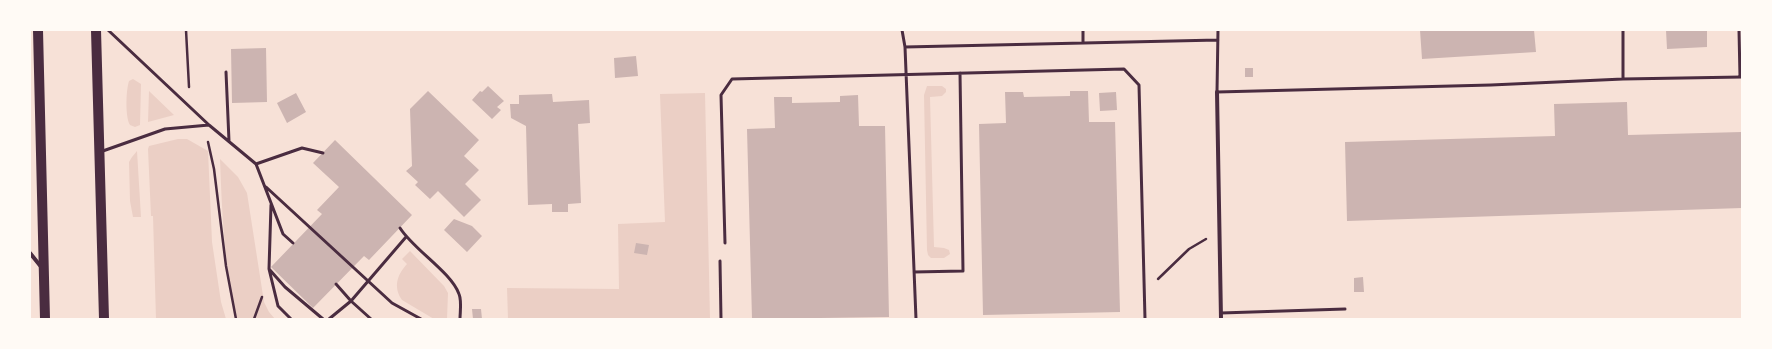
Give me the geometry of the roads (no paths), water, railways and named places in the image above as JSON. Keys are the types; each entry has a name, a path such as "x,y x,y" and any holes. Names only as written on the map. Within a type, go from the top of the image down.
{"main road":[{"path":"38,30 45,319"},
{"path":"96,30 104,319"}],"street":[{"path":"1217,92 1221,319"},
{"path":"30,253 44,271"}],"lane":[{"path":"108,30 191,109 256,164 283,234 293,243"},
{"path":"902,30 905,47 916,319"},
{"path":"1083,30 1083,42"},
{"path":"1218,30 1217,92 1491,85 1624,79 1741,77 1739,30"},
{"path":"1623,30 1624,79"},
{"path":"905,47 1218,40"},
{"path":"725,243 722,95 732,79 1124,69 1138,85 1146,319"},
{"path":"226,72 230,141"},
{"path":"914,272 963,271 960,73"},
{"path":"99,153 165,129 209,125"},
{"path":"256,164 302,148 323,153"},
{"path":"264,185 392,303 421,319"},
{"path":"271,204 269,269 278,306 291,319"},
{"path":"400,228 406,238 447,277 459,295 460,319"},
{"path":"329,319 351,301 406,238"},
{"path":"720,261 721,319"},
{"path":"269,269 285,287 323,319"},
{"path":"336,284 370,319"},
{"path":"1221,314 1344,309"}]}
